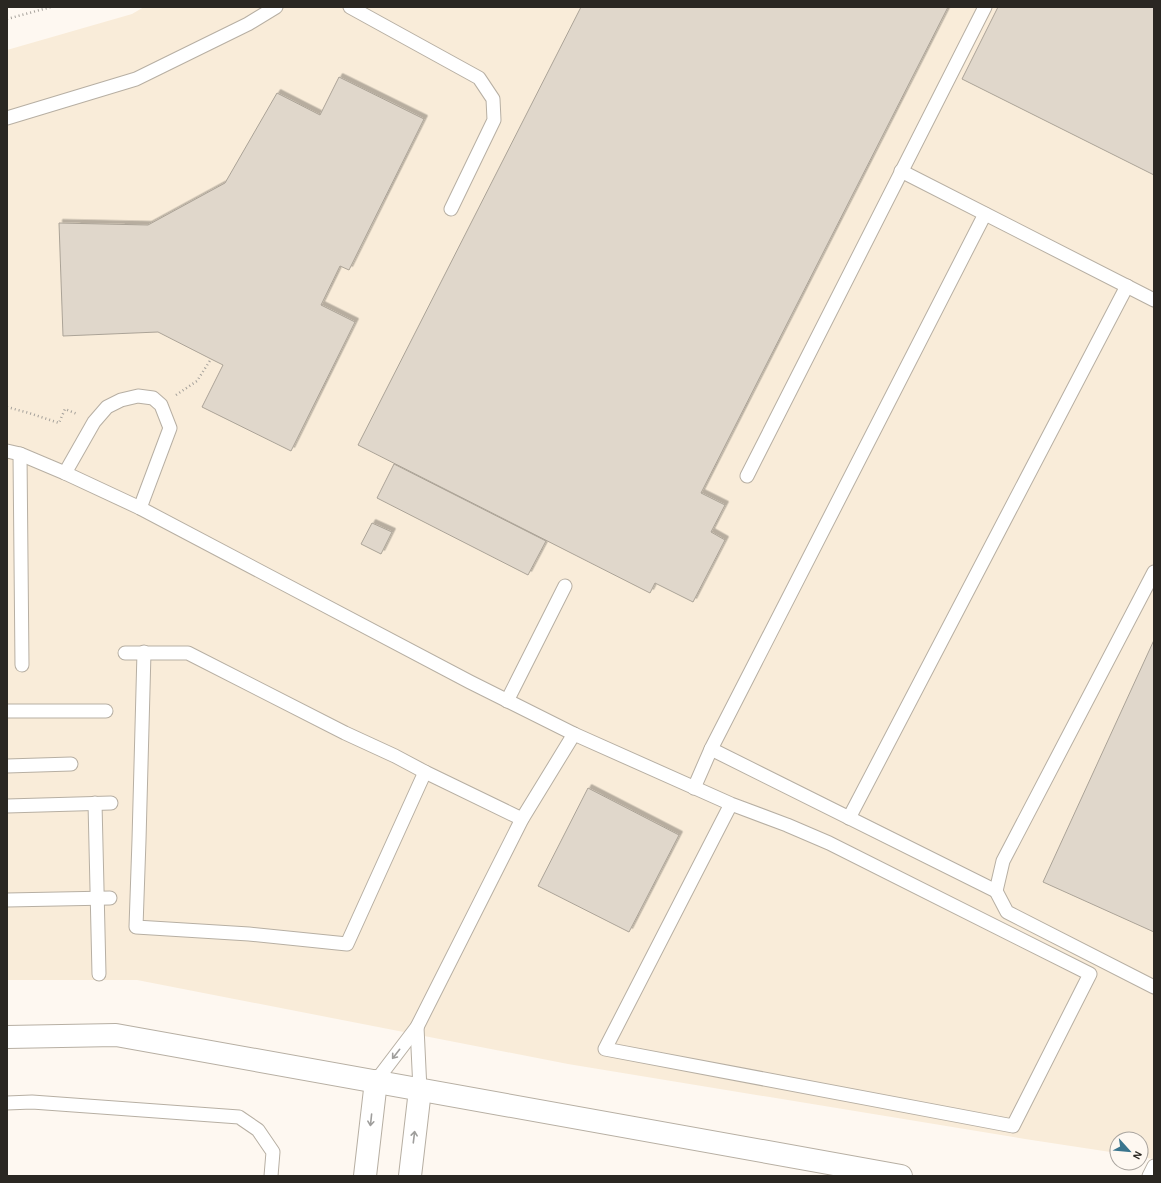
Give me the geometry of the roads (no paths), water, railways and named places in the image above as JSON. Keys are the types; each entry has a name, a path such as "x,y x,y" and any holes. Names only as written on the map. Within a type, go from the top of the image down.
{"street":[{"path":"7,1037 116,1034 901,1176"},
{"path":"366,1176 376,1081"},
{"path":"410,1176 420,1090"}],"lane":[{"path":"7,118 136,79 248,24 276,7"},
{"path":"350,7 479,78 493,99 494,120 451,209"},
{"path":"747,476 985,7"},
{"path":"901,171 1154,300"},
{"path":"694,788 711,749 985,214"},
{"path":"849,818 1127,286"},
{"path":"66,473 94,422 107,407 121,400 138,396 153,398 161,404 170,428 140,508"},
{"path":"22,665 13,452 66,473 140,508 507,701 574,734 731,804 829,843 1090,974 1014,1126 605,1049 731,804"},
{"path":"996,891 1003,861 1154,572"},
{"path":"507,701 565,586"},
{"path":"144,652 136,927 250,934 346,944 425,772"},
{"path":"125,653 188,653 345,733 522,819"},
{"path":"7,711 106,712"},
{"path":"376,1081 417,1027 522,819 574,734"},
{"path":"711,749 996,891 1007,912 1154,987"},
{"path":"7,766 71,764"},
{"path":"95,803 103,898 100,974"},
{"path":"7,806 111,803"},
{"path":"7,900 103,898"},
{"path":"417,1027 420,1090"},
{"path":"7,1103 32,1102 239,1118 258,1130 273,1152 271,1176"},
{"path":"1149,1176 1154,1166"}]}
